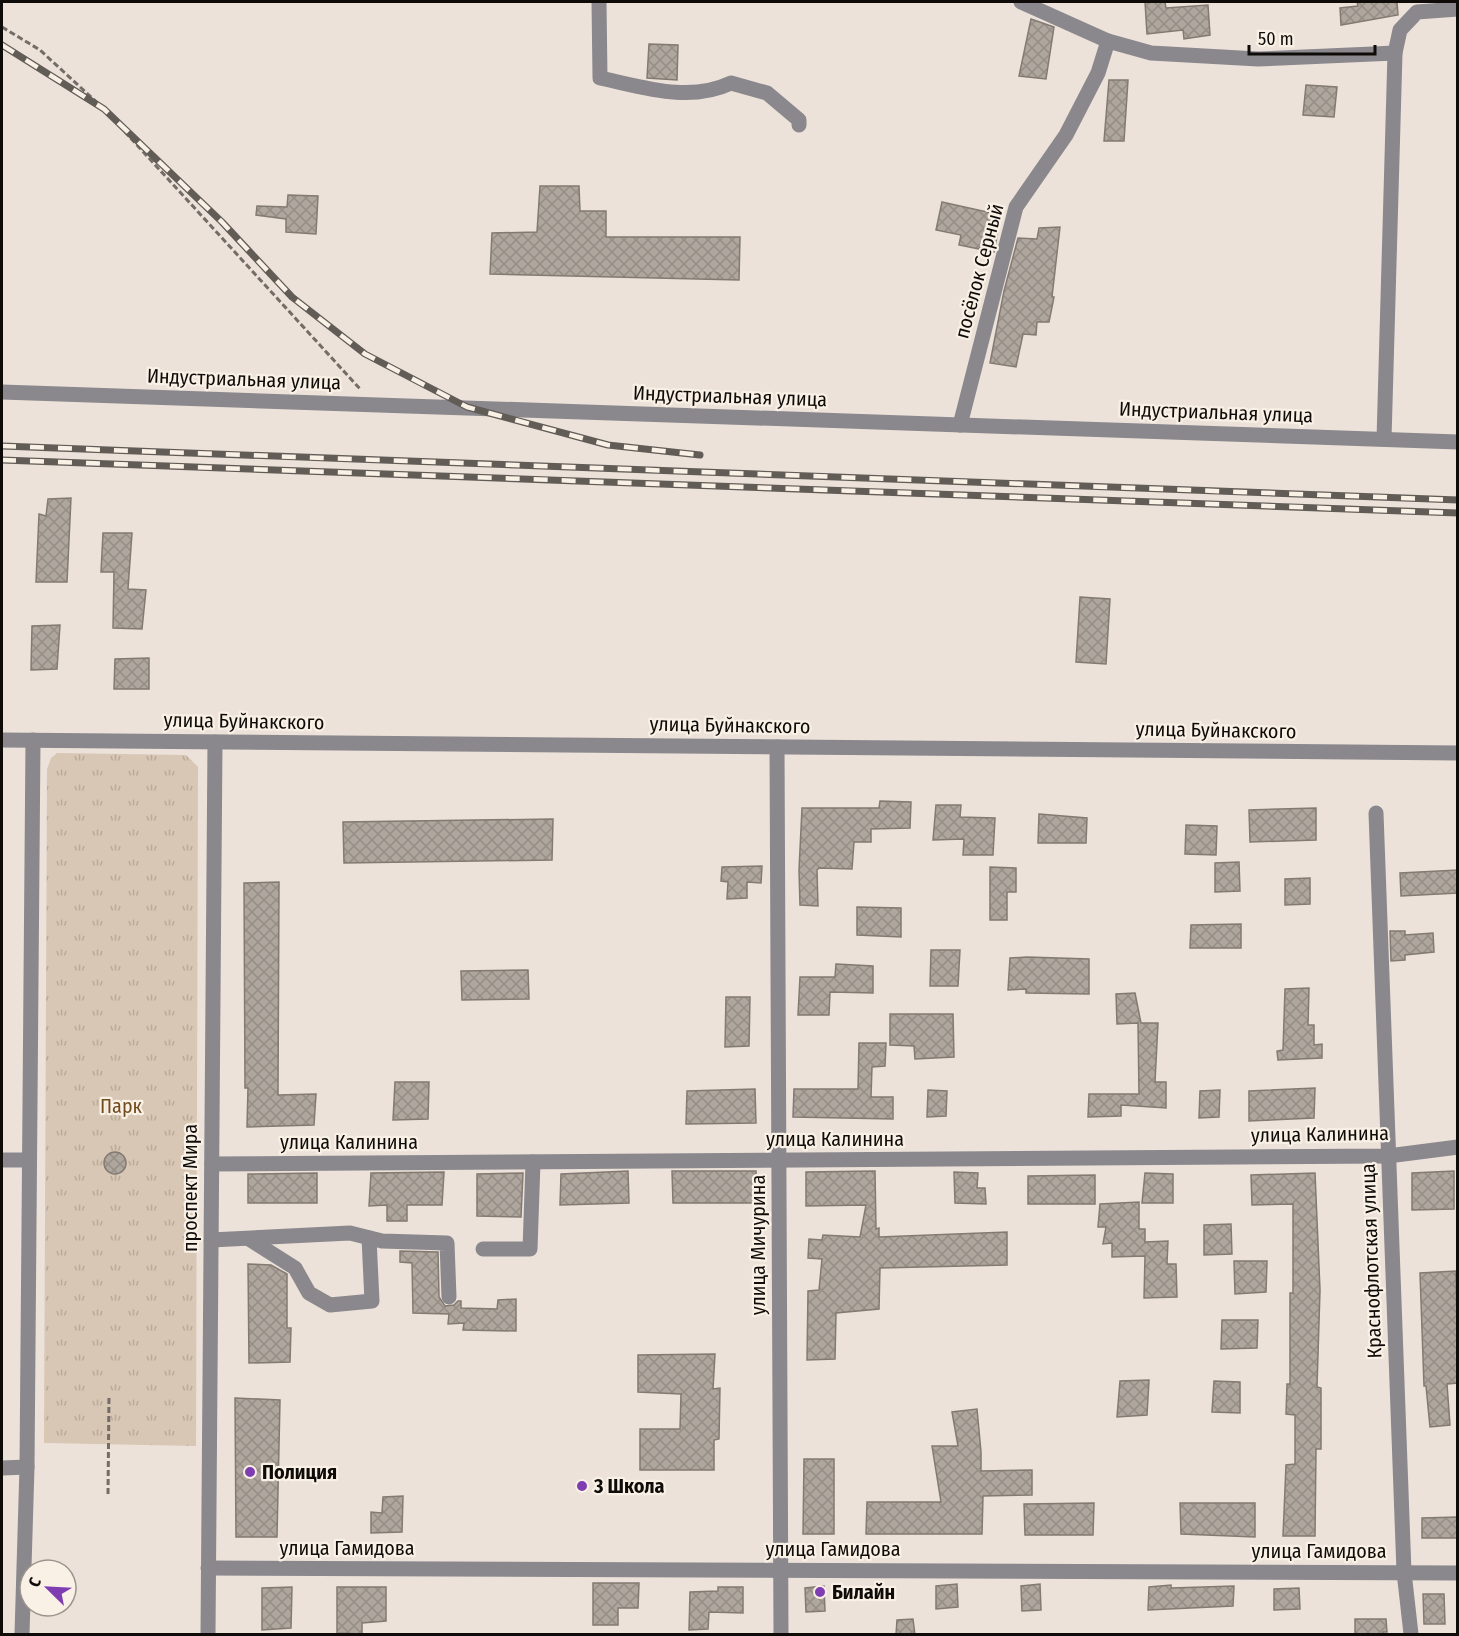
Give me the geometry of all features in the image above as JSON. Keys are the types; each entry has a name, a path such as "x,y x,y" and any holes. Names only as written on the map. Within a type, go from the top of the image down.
{"street":[{"path":"599,2 600,78 678,94 716,90 731,83 767,93 799,120 799,125"},
{"path":"1021,2 1108,41 1151,53 1258,59 1395,53"},
{"path":"1384,439 1395,53 1400,30 1417,12 1458,9"},
{"name":"посёлок Серный","path":"960,425 1016,207 1066,135 1098,73 1108,41"},
{"name":"Индустриальная улица","path":"2,392 1458,442"},
{"name":"улица Буйнакского","path":"2,740 1458,753"},
{"path":"22,1635 27,1467 33,740"},
{"name":"проспект Мира","path":"208,1635 215,742"},
{"name":"улица Мичурина","path":"777,747 780,1635"},
{"name":"Краснофлотская улица","path":"1376,813 1404,1572 1411,1635"},
{"name":"улица Калинина","path":"212,1164 1388,1156 1458,1147"},
{"path":"2,1160 29,1160"},
{"path":"483,1249 530,1249 533,1162"},
{"path":"211,1240 350,1233 382,1241 447,1243 449,1297"},
{"path":"249,1239 295,1268 309,1293 330,1305 372,1301 369,1238"},
{"path":"2,1468 27,1467"},
{"name":"улица Гамидова","path":"208,1568 1458,1573"}],"path":[{"path":"2,27 40,50 104,108 374,404"},
{"path":"108,1494 109,1395"}],"green space":[{"name":"Парк","path":"57,753 186,755 198,767 196,1446 44,1443 47,769 51,758"}],"building":[{"path":"1145,2 1165,2 1166,8 1208,5 1210,35 1184,39 1183,30 1147,34"},
{"path":"1357,2 1397,2 1398,15 1341,25 1340,8 1358,6"},
{"path":"1031,19 1054,27 1046,79 1019,76"},
{"path":"649,44 678,45 677,80 647,78"},
{"path":"1109,80 1128,80 1124,141 1104,141"},
{"path":"1306,85 1337,87 1334,117 1303,115"},
{"path":"540,186 579,186 580,211 606,211 606,237 740,237 739,280 490,274 492,233 537,232"},
{"path":"288,195 318,196 316,234 286,232 286,219 256,215 257,206 287,207"},
{"path":"942,202 1001,215 994,252 959,245 961,235 936,230"},
{"path":"1060,227 1052,297 1054,297 1049,322 1037,322 1036,335 1023,334 1016,367 990,363 1004,291 1018,238 1037,239 1039,228"},
{"path":"71,498 67,582 36,582 39,514 46,516 48,499"},
{"path":"103,533 132,533 128,589 146,590 142,629 113,628 114,572 101,572"},
{"path":"1080,597 1110,599 1106,664 1076,662"},
{"path":"60,625 57,669 31,670 32,626"},
{"path":"149,658 149,689 114,689 115,659"},
{"path":"880,801 911,802 910,828 871,829 871,842 854,842 852,869 819,868 817,870 818,906 800,905 802,808 879,808"},
{"path":"936,805 961,805 960,817 995,818 993,855 963,855 964,839 933,840"},
{"path":"1316,808 1316,840 1250,842 1249,810"},
{"path":"1039,814 1087,818 1086,843 1038,843"},
{"path":"553,819 552,860 344,863 343,822"},
{"path":"1186,825 1217,826 1216,855 1185,854"},
{"path":"1239,862 1240,891 1215,892 1215,863"},
{"path":"762,866 761,883 747,882 747,898 727,899 728,882 721,881 722,867"},
{"path":"990,867 1016,868 1016,892 1007,892 1007,920 990,920"},
{"path":"1458,870 1458,893 1401,896 1400,873"},
{"path":"1310,878 1310,904 1285,905 1285,879"},
{"path":"279,882 278,1095 316,1094 314,1125 247,1127 244,883"},
{"path":"857,907 901,908 901,937 857,935"},
{"path":"1241,924 1241,948 1190,948 1191,925"},
{"path":"1390,931 1405,931 1405,935 1433,933 1434,952 1405,955 1405,960 1391,961"},
{"path":"931,950 960,950 958,986 930,986"},
{"path":"1010,958 1089,959 1089,994 1026,993 1026,989 1008,990"},
{"path":"836,964 873,966 873,993 830,992 829,1015 798,1015 800,977 835,977"},
{"path":"528,970 529,999 462,1000 461,971"},
{"path":"1309,988 1308,1025 1314,1025 1314,1045 1322,1044 1322,1058 1278,1060 1277,1051 1283,1050 1285,989"},
{"path":"1135,993 1141,1023 1158,1023 1155,1082 1166,1082 1166,1108 1121,1105 1121,1116 1088,1117 1089,1094 1139,1094 1138,1023 1117,1024 1116,994"},
{"path":"726,997 750,997 749,1046 725,1047"},
{"path":"890,1014 953,1014 954,1057 915,1059 914,1046 890,1045"},
{"path":"859,1043 886,1043 885,1066 872,1067 871,1097 893,1097 893,1119 793,1117 794,1089 858,1089"},
{"path":"395,1082 429,1082 428,1119 393,1120"},
{"path":"1315,1088 1314,1118 1249,1121 1249,1091"},
{"path":"755,1089 756,1123 686,1124 687,1091"},
{"path":"928,1090 947,1091 946,1116 927,1117"},
{"path":"1220,1090 1219,1117 1199,1118 1200,1091"},
{"path":"115,1152 123,1155 126,1163 123,1171 115,1174 107,1171 104,1163 107,1155"},
{"path":"628,1171 629,1203 560,1205 561,1174"},
{"path":"672,1171 756,1171 756,1203 673,1203"},
{"path":"875,1171 876,1229 879,1228 879,1237 1007,1232 1007,1265 880,1268 879,1309 836,1313 835,1359 807,1360 808,1291 819,1290 822,1259 808,1258 809,1239 822,1240 823,1235 860,1237 866,1205 806,1206 806,1172"},
{"path":"1454,1171 1454,1209 1412,1210 1412,1173"},
{"path":"444,1172 442,1205 407,1205 407,1221 387,1221 387,1205 369,1206 371,1173"},
{"path":"954,1172 978,1173 977,1188 985,1188 986,1204 955,1203"},
{"path":"317,1173 317,1203 248,1203 248,1174"},
{"path":"523,1173 521,1217 477,1216 477,1174"},
{"path":"1145,1173 1173,1174 1173,1203 1142,1203"},
{"path":"1315,1173 1320,1290 1317,1387 1321,1388 1321,1449 1316,1449 1315,1536 1283,1536 1286,1465 1295,1464 1295,1415 1286,1414 1287,1384 1290,1384 1293,1204 1252,1205 1251,1175"},
{"path":"1095,1175 1095,1204 1028,1204 1028,1176"},
{"path":"1139,1202 1139,1229 1145,1229 1145,1242 1168,1241 1167,1264 1176,1264 1177,1297 1144,1298 1145,1256 1112,1257 1112,1243 1103,1244 1106,1227 1098,1227 1100,1204"},
{"path":"1231,1224 1232,1254 1204,1255 1204,1225"},
{"path":"400,1251 438,1252 439,1297 445,1306 461,1301 461,1308 497,1309 498,1300 516,1299 516,1331 463,1330 464,1323 448,1324 449,1314 413,1313 412,1263 400,1262"},
{"path":"1234,1261 1267,1261 1266,1292 1235,1294"},
{"path":"248,1264 271,1265 287,1274 287,1328 291,1328 290,1362 249,1363"},
{"path":"1456,1271 1458,1383 1447,1384 1450,1425 1430,1427 1426,1386 1424,1386 1420,1273"},
{"path":"1222,1320 1258,1320 1257,1348 1221,1349"},
{"path":"715,1354 713,1389 720,1388 719,1439 714,1440 714,1470 640,1470 640,1429 680,1429 681,1394 638,1392 638,1355"},
{"path":"1149,1380 1147,1415 1117,1417 1120,1381"},
{"path":"1214,1381 1240,1382 1240,1413 1212,1412"},
{"path":"235,1398 280,1400 277,1537 236,1537"},
{"path":"977,1409 981,1471 1032,1470 1032,1495 983,1496 982,1534 866,1534 867,1502 941,1502 932,1446 958,1446 952,1412"},
{"path":"804,1459 834,1459 834,1534 803,1534"},
{"path":"403,1496 402,1532 371,1533 371,1512 382,1513 383,1497"},
{"path":"1094,1503 1093,1535 1025,1535 1024,1504"},
{"path":"1180,1503 1255,1503 1255,1537 1181,1534"},
{"path":"1458,1517 1458,1538 1422,1538 1422,1518"},
{"path":"593,1583 639,1583 638,1608 618,1608 618,1625 593,1625"},
{"path":"957,1584 958,1607 936,1609 936,1586"},
{"path":"1040,1584 1041,1610 1022,1611 1021,1586"},
{"path":"1171,1585 1171,1588 1234,1586 1233,1606 1148,1610 1149,1587"},
{"path":"824,1586 825,1611 806,1612 805,1588"},
{"path":"292,1587 291,1628 262,1630 262,1588"},
{"path":"337,1587 386,1587 386,1621 362,1623 362,1634 337,1633"},
{"path":"718,1587 743,1587 743,1613 709,1612 708,1629 689,1630 690,1592 718,1591"},
{"path":"1299,1588 1300,1609 1274,1610 1274,1589"},
{"path":"1423,1594 1444,1594 1445,1624 1424,1624"},
{"path":"913,1619 915,1635 896,1635 897,1620"},
{"path":"1355,1619 1386,1619 1387,1632 1383,1632 1383,1635 1355,1635"}],"railway":[{"path":"2,45 104,109 222,222 292,297 365,354 467,407 608,445 700,455"},
{"path":"2,446 1458,500"},
{"path":"2,460 1458,513"}],"place":[{"name":"Полиция","path":"250,1472"},
{"name":"3 Школа","path":"582,1486"},
{"name":"Билайн","path":"820,1592"}]}
